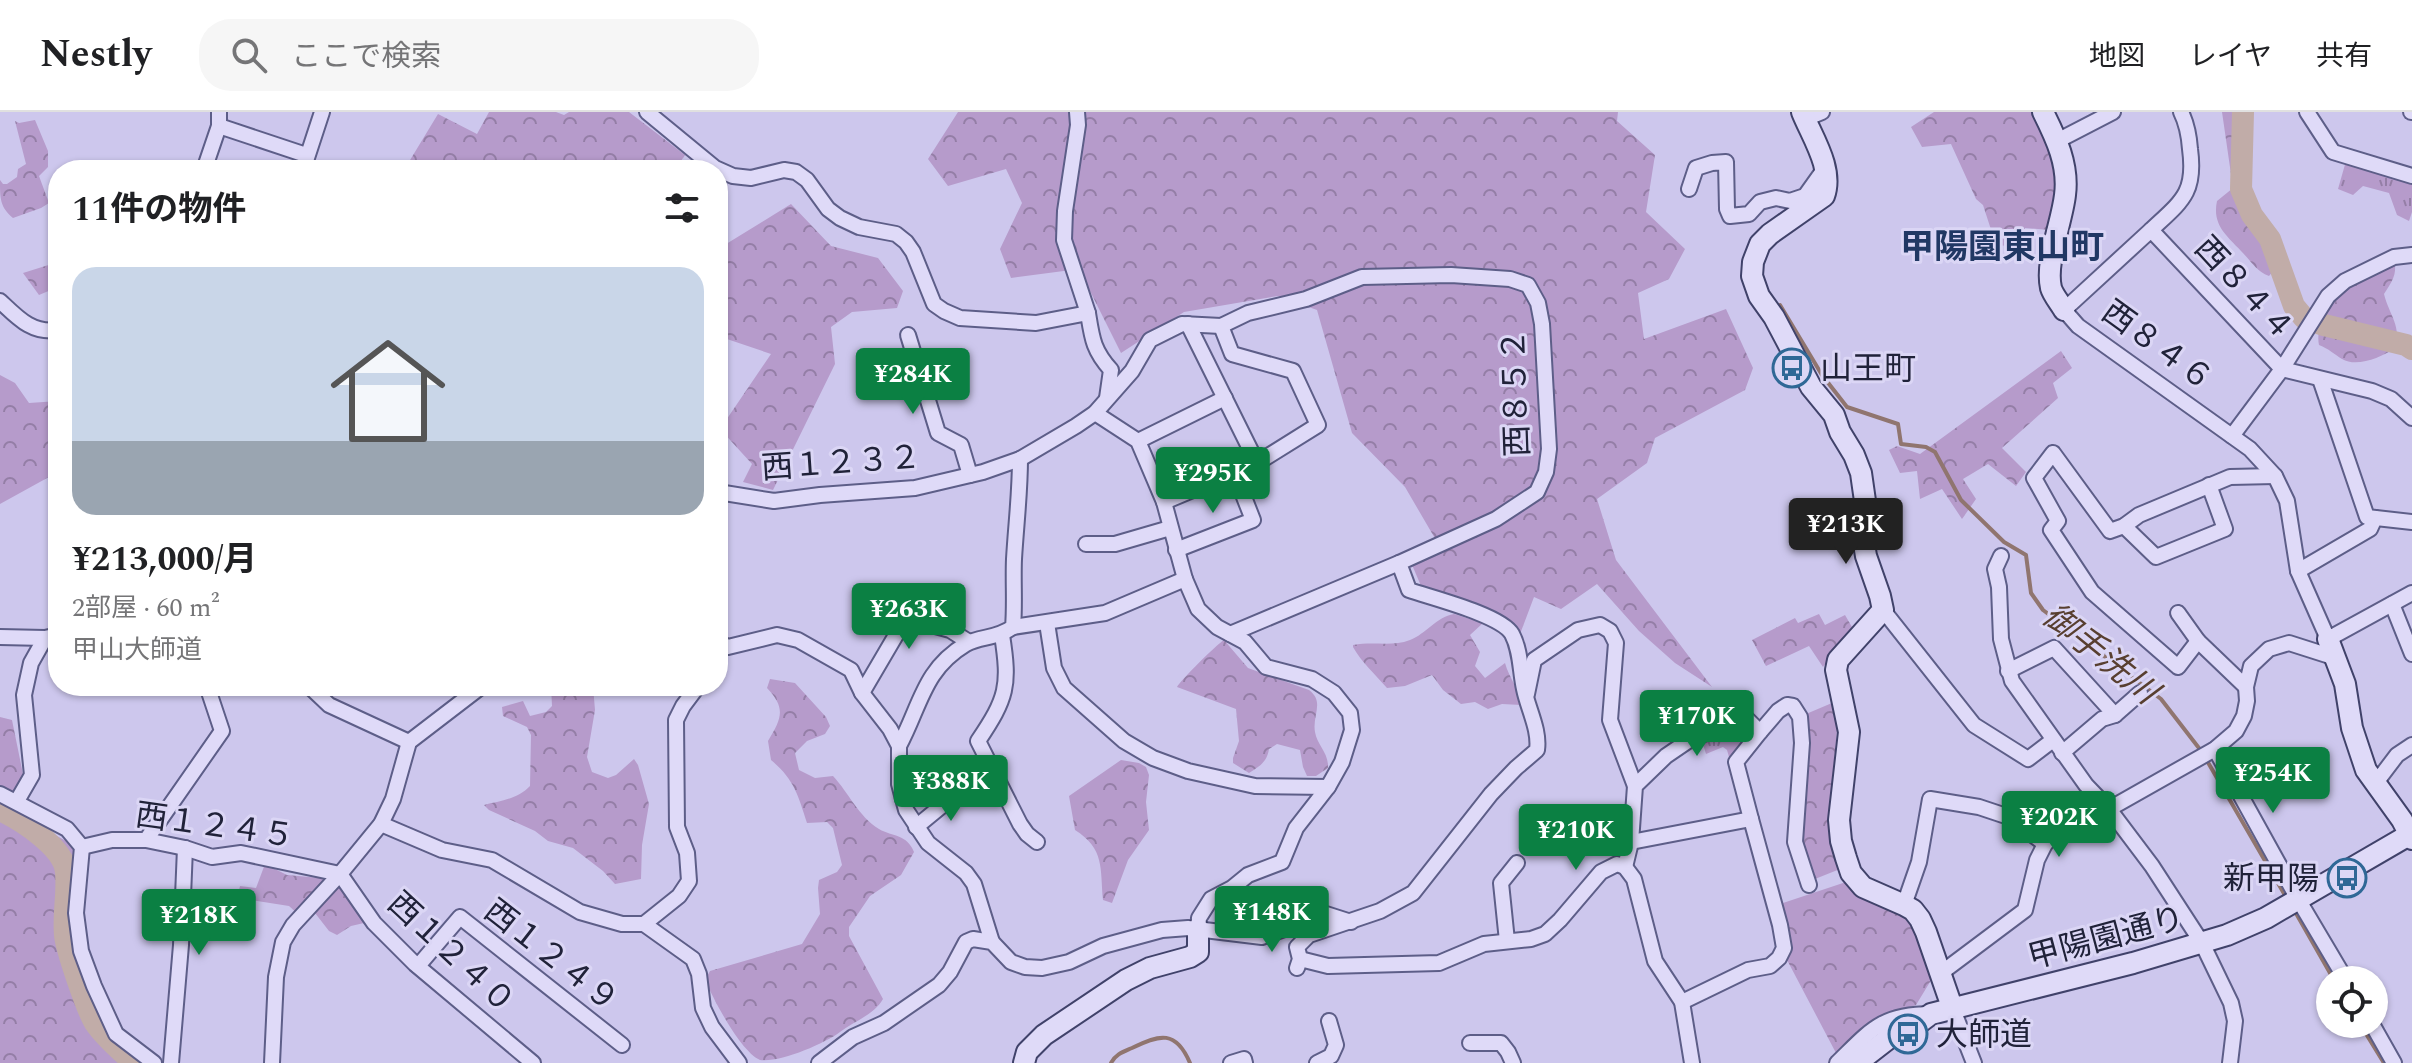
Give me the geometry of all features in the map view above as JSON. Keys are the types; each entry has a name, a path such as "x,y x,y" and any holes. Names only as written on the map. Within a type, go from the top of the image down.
{"street":[{"path":"305,160 322,112"},
{"path":"647,112 705,160"},
{"path":"1077,112 1064,240 1088,313 1092,341 1098,356 1111,370 1107,398"},
{"name":"西８４６","path":"2043,112 2065,165 2066,194 2051,261 2051,289 2064,310 2078,326 2232,436 2264,462 2275,476"},
{"path":"2057,141 2113,112"},
{"path":"2151,230 2179,203 2191,185 2193,170 2187,123 2181,112"},
{"path":"2307,112 2333,152 2412,176"},
{"path":"1810,114 1828,175 1827,187 1824,196 1760,244 1753,262 1752,276 1759,296 1774,317 1811,387 1834,415 1854,455 1861,473 1865,501 1863,538 1866,556 1883,610 1974,725 2028,759 2053,740"},
{"path":"207,160 219,119 303,160"},
{"path":"1689,189 1696,168 1726,162 1727,209 1730,216 1749,214 1760,202 1776,198 1790,201 1805,196 1825,168"},
{"path":"728,174 751,178 784,170 796,172 807,180 828,209 840,218 859,227 896,234 913,252 934,304 960,318 1036,323 1088,313"},
{"name":"西８４４","path":"2064,310 2151,230 2282,369 2372,391 2391,399 2412,418"},
{"path":"2232,436 2282,369 2328,296 2345,281 2394,257 2412,255"},
{"path":"2394,257 2412,266"},
{"name":"西８５２","path":"1095,413 1132,371 1150,340 1182,324 1221,326 1248,313 1306,299 1362,277 1451,275 1510,279 1528,285 1538,303 1542,324 1549,449 1546,472 1537,492 1496,519 1399,563"},
{"path":"0,301 35,330 48,330"},
{"path":"1188,324 1257,463"},
{"path":"1164,502 1257,463 1318,425 1293,371 1232,354 1221,326"},
{"path":"908,335 938,433 961,445 970,475"},
{"path":"2320,379 2367,517 2412,522"},
{"path":"1138,441 1225,398"},
{"path":"1024,1063 1027,1052 1044,1035 1126,980 1150,968 1198,952 1199,918 1211,899 1248,875 1282,862 1296,828 1328,787 1342,762 1352,730 1350,713 1334,693 1312,679 1266,667 1245,642 1217,627 1198,609 1185,579 1164,502 1138,441 1095,413"},
{"name":"西１２３２","path":"728,494 774,501 915,488 1020,459 1095,413"},
{"path":"2198,641 2178,667 2092,592 2051,530 2058,521 2034,478 2053,453 2110,531 2139,515 2230,477 2275,476 2287,501 2298,571 2345,684 2358,748 2366,770 2411,835"},
{"path":"1020,459 1015,594 1007,631 1006,690 994,718 978,741 1020,824 1037,842"},
{"path":"1176,550 1253,520 1235,474"},
{"path":"2124,526 2156,557 2225,529 2209,485"},
{"path":"2298,571 2370,529 2375,518"},
{"path":"1086,544 1115,544 1170,528"},
{"path":"2001,556 1995,569 1999,587 2001,639 2012,681 2086,785 2109,809 2152,866 2202,943 2231,1003 2235,1021 2230,1063"},
{"path":"1230,634 1399,563 1409,590 1492,618 1510,631 1518,648 1526,698 1539,740 1537,750 1491,794 1413,893 1380,911 1309,935 1297,947 1298,964 1439,963 1484,944 1531,939 1545,934 1601,872 1617,864 1625,867 1634,879 1655,961 1682,1002 1692,1063"},
{"path":"899,746 929,678 942,662 969,642 1007,631 1105,613 1185,579"},
{"path":"1941,973 2025,910 2037,860 2045,844 2073,822 2109,809 2207,753 2236,731 2244,716 2251,666 2269,649 2289,643 2332,648 2412,593"},
{"path":"2392,604 2412,654"},
{"path":"1883,610 1838,660 1837,676 1849,732 1839,820 1841,841 1851,873 1863,887 1913,910 1920,919 1974,1063"},
{"path":"2178,613 2198,641 2246,687"},
{"path":"862,693 906,618 950,630 969,642"},
{"path":"1047,623 1054,668 1064,688 1124,741 1153,758 1188,771 1255,786 1328,787"},
{"path":"1526,698 1534,660 1578,630 1600,625 1610,631 1616,643 1610,720 1635,786 1631,842 1625,867"},
{"path":"728,643 777,635 798,640 851,670 862,693 899,746 901,798 916,827 928,843 966,873 974,884 992,942 1011,962 1042,968 1069,962 1103,946 1162,930 1188,928 1262,937 1326,914 1351,922"},
{"path":"0,637 48,637"},
{"path":"17,801 32,775 24,695 31,663 48,641"},
{"path":"2008,671 2054,648 2115,715"},
{"path":"2062,753 2102,719 2115,715 2140,693"},
{"path":"146,840 222,731 210,696"},
{"path":"320,696 329,705 409,742"},
{"path":"457,703 458,696"},
{"path":"272,1063 276,977 283,942 293,925 381,824 393,799 409,742 467,696"},
{"path":"644,924 679,896 689,881 687,853 677,827 676,720 690,696"},
{"path":"1682,1002 1748,970 1770,966 1784,948 1736,762 1778,711 1787,705 1793,706 1800,717 1802,743 1795,842 1809,885"},
{"path":"1635,786 1666,756 1688,741 1715,729 1737,709 1760,732"},
{"path":"2375,784 2397,755 2412,745"},
{"path":"2207,753 2338,966"},
{"path":"916,827 961,790"},
{"path":"0,794 67,829 82,847 76,913 81,951 116,1034 154,1063"},
{"path":"1904,905 1919,862 1930,799 1979,807 2009,817 2045,844"},
{"path":"1631,842 1751,819"},
{"path":"381,824 442,850 492,860 580,912 622,924 644,924 693,959 699,974 703,1008 712,1027 739,1063"},
{"name":"甲陽園通り","path":"1857,1063 1893,1035 1915,1026 1931,1014 2133,963 2227,935 2266,918 2411,835"},
{"name":"西１２４５","path":"82,847 112,840 146,840 212,857 241,853 340,874"},
{"path":"171,1063 185,848"},
{"path":"1507,941 1501,883 1517,863"},
{"name":"西１２４０","path":"340,874 374,923 418,966 533,1063"},
{"name":"西１２４９","path":"418,966 460,917 622,1045"},
{"path":"819,1063 853,1037 884,1023 939,985 950,972 966,942 980,939 992,942"},
{"path":"1837,1063 1880,1024 1906,1014 1931,1014"},
{"path":"1317,1063 1331,1056 1336,1045 1329,1021"},
{"path":"2380,1038 2394,1063"},
{"path":"1470,1043 1501,1043 1513,1063"},
{"path":"1231,1063 1244,1059 1245,1063"}],"green space":[{"path":"489,112 556,112 564,115 569,112 629,112 685,155 682,160 410,160 438,114 477,134"},
{"path":"958,112 1618,112 1617,121 1655,155 1646,212 1685,249 1669,279 1638,293 1644,339 1726,309 1753,368 1745,390 1655,438 1647,463 1597,499 1616,560 1712,687 1675,663 1639,631 1597,584 1561,609 1534,597 1520,634 1481,606 1421,586 1410,560 1440,547 1405,487 1352,433 1317,310 1278,296 1184,312 1121,353 1079,269 1011,278 1000,249 1022,203 1006,169 948,186 928,159"},
{"path":"1934,112 2032,112 2052,142 2060,180 2050,230 2025,228 2020,247 1996,245 1983,205 1976,199 1951,144 1922,147 1911,127"},
{"path":"2222,112 2240,112 2238,199 2249,223 2269,251 2274,270 2269,276 2257,269 2218,223 2217,201 2233,188"},
{"path":"35,120 48,151 48,167 39,176 48,204 13,218 2,202 0,180 7,184 17,177 18,169 26,164 15,121"},
{"path":"2346,161 2412,181 2409,221 2397,215 2389,193 2363,186 2353,195 2338,189"},
{"path":"791,204 831,246 878,258 903,291 897,308 852,312 831,327 835,364 773,490 743,482 752,464 728,438 728,417 771,354 728,339 728,243"},
{"path":"2394,261 2394,274 2384,294 2396,327 2394,349 2376,358 2355,362 2342,359 2319,345 2320,324 2333,297 2349,284"},
{"path":"48,265 48,291 39,295 23,273"},
{"path":"2061,351 2072,368 2053,383 2058,398 2002,448 2026,472 2016,486 1988,464 1963,479 1976,499 1962,519 1942,489 1920,499 1917,471 1900,473 1889,450 1897,446 1920,454"},
{"path":"0,375 15,383 29,403 48,402 48,478 0,504"},
{"path":"1454,614 1483,623 1470,635 1480,652 1475,666 1485,678 1505,663 1521,705 1502,704 1488,709 1475,702 1461,704 1443,690 1432,675 1405,686 1387,688 1353,647 1410,640 1442,618"},
{"path":"1819,614 1825,625 1845,615 1852,627 1823,667 1809,646 1766,666 1752,640 1795,618 1798,623"},
{"path":"1224,640 1248,668 1309,690 1314,695 1317,704 1315,732 1327,758 1328,768 1316,776 1307,776 1300,750 1277,744 1269,749 1262,763 1249,773 1233,763 1239,741 1236,709 1177,687"},
{"path":"770,679 795,683 826,717 830,726 825,734 807,741 795,753 799,770 815,778 833,776 872,824 904,839 914,852 901,875 870,896 849,927 849,936 883,999 869,1013 823,1042 789,1056 760,1060 744,1047 728,1024 705,980 710,971 802,944 820,914 819,880 837,872 842,865 833,828 827,822 807,823 790,781 771,760 768,741 780,713 777,701 767,688"},
{"path":"552,696 594,696 595,710 587,757 592,772 608,778 634,759 638,765 649,804 642,845 641,879 615,884 573,848 548,841 484,805 514,797 530,786 531,735 527,727 503,716 502,707 523,701 530,716 546,712 552,706"},
{"path":"1832,703 1837,730 1828,826 1840,869 1815,879 1801,841 1806,714"},
{"path":"0,717 12,720 24,779 12,811 75,846 67,898 85,972 143,1063 0,1063"},
{"path":"1735,719 1748,727 1749,737 1729,757 1723,747 1706,754 1702,741"},
{"path":"1121,760 1146,767 1149,775 1146,802 1149,830 1128,860 1112,903 1103,900 1099,860 1092,844 1075,830 1069,796"},
{"path":"265,864 287,875 320,878 343,889 361,911 364,923 351,926 337,935 329,931 315,913 306,921 289,906 237,898 240,886 256,888"},
{"path":"1846,882 1862,896 1897,909 1910,919 1933,977 1916,1005 1872,1020 1836,1053 1786,958 1789,941 1783,903"}],"waterway":[{"name":"御手洗川","path":"2243,112 2241,189 2252,215 2270,239 2294,306 2304,318 2412,349"},
{"name":"御手洗川","path":"1780,305 1822,375 1847,407 1898,424 1901,444 1926,447 1935,452 1961,500 2004,542 2026,555 2031,593 2043,610 2161,699 2202,752"},
{"name":"御手洗川","path":"2206,759 2286,897"},
{"path":"0,810 40,835 58,853 66,872 65,935 77,979 95,1023 134,1063"},
{"name":"御手洗川","path":"2293,908 2326,966"},
{"path":"1111,1063 1120,1054 1159,1038 1173,1040 1185,1052 1190,1063"},
{"name":"御手洗川","path":"2369,1038 2384,1063"}],"place":[{"name":"山王町","path":"1792,368"},
{"name":"新甲陽","path":"2347,878"},
{"name":"大師道","path":"1908,1034"}],"district":[{"name":"甲陽園東山町","path":"2002,246"}]}
